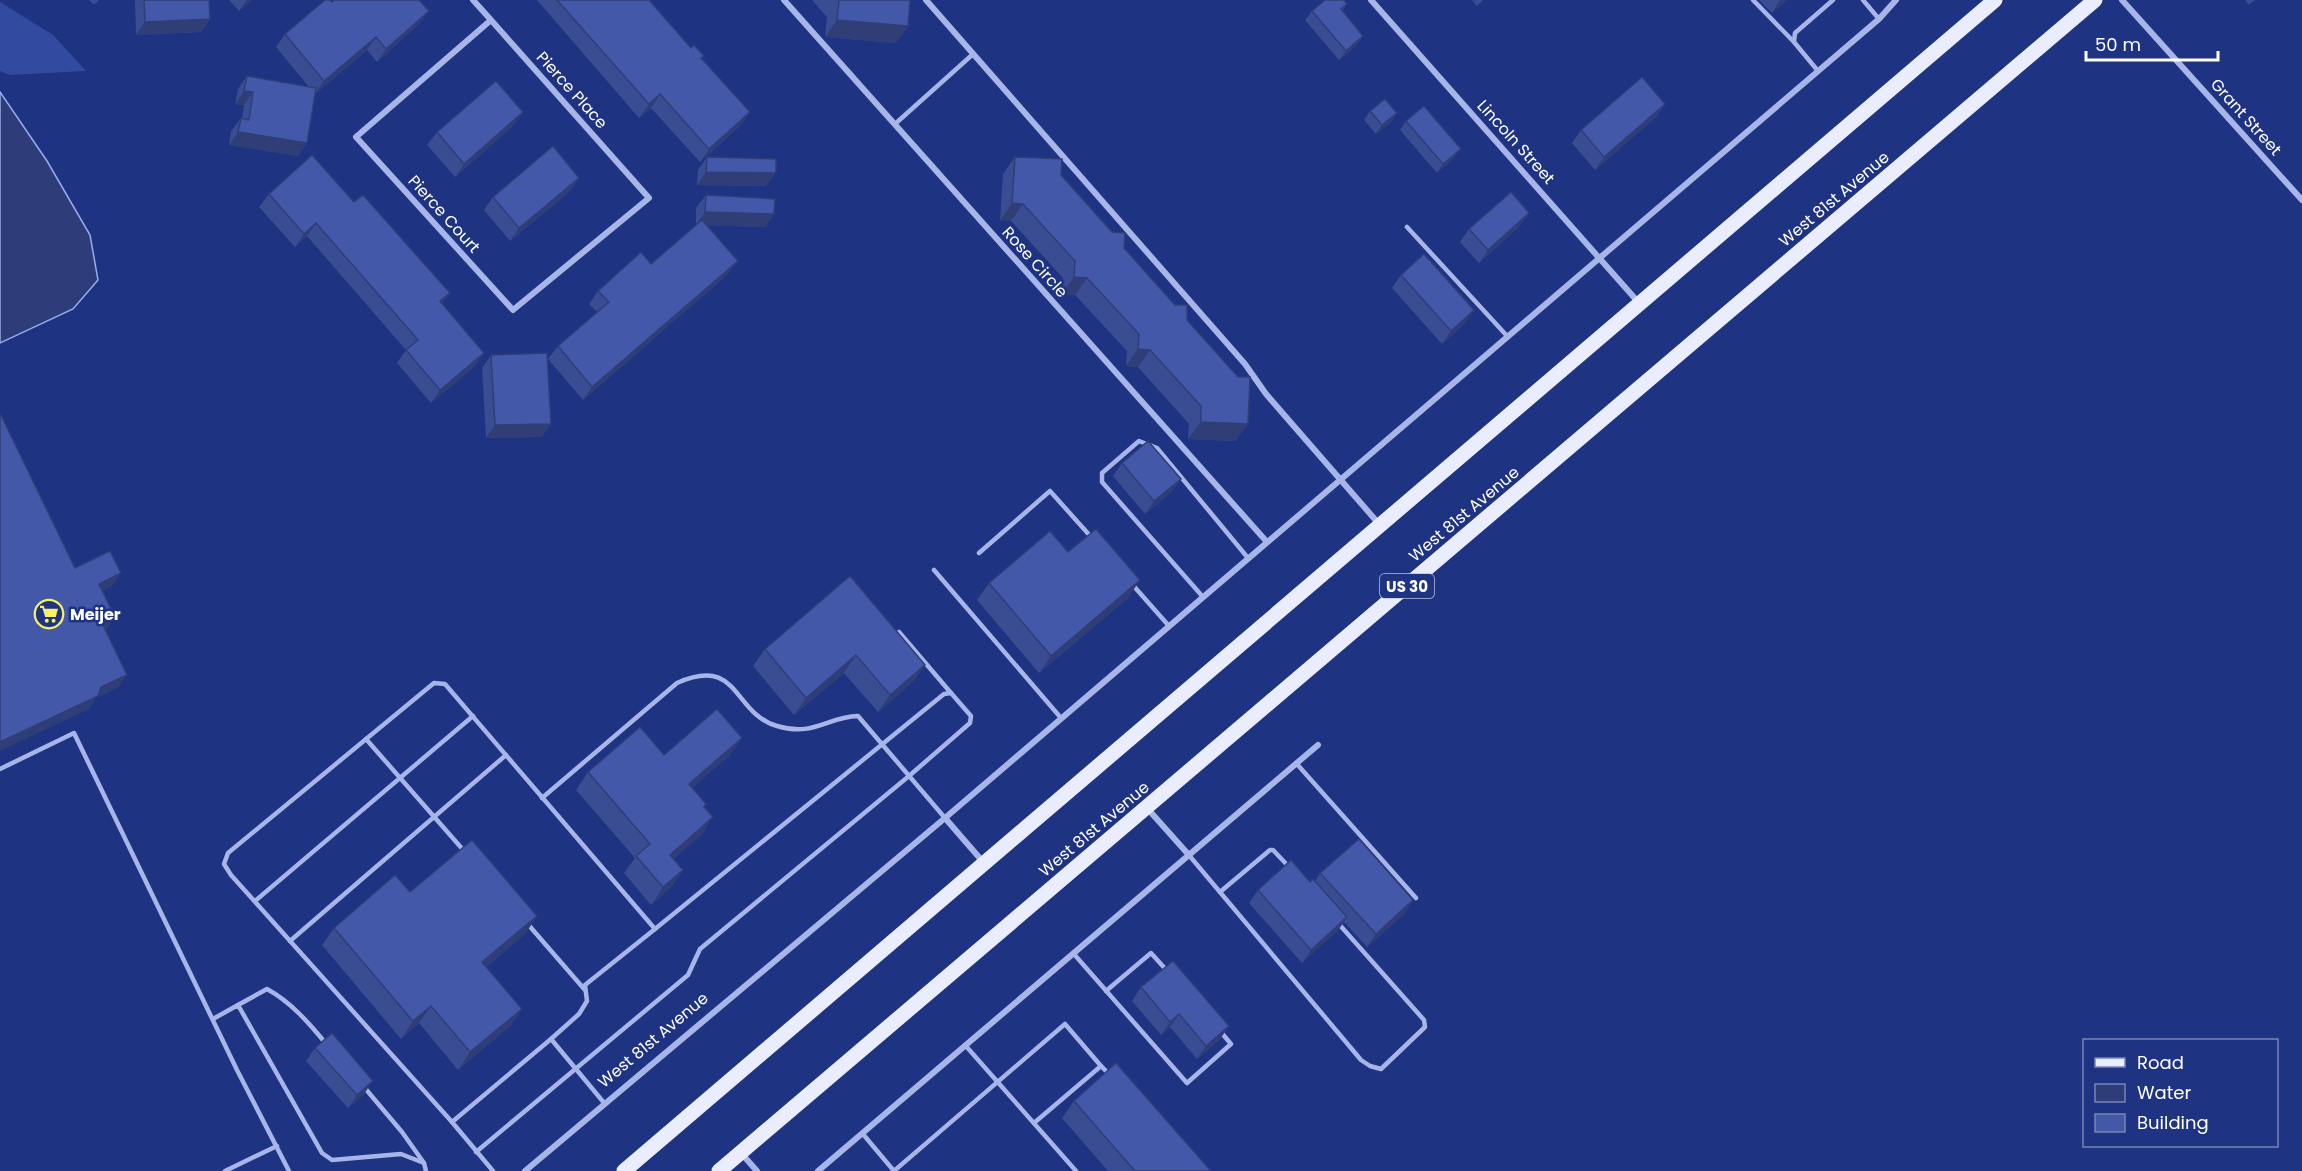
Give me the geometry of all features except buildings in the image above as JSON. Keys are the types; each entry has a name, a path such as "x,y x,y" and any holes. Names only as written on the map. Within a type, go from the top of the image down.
{"main road":[{"path":"624,1171 1995,0"},
{"name":"West 81st Avenue","path":"719,1171 2095,0"}],"street":[{"name":"Pierce Place","path":"473,0 649,198"},
{"name":"Rose Circle","path":"783,0 1267,542"},
{"path":"926,0 1245,363 1266,394 1380,525"},
{"name":"Lincoln Street","path":"1371,0 1640,304"},
{"name":"West 81st Avenue","path":"525,1171 945,818 1341,480 1879,19 1896,0"},
{"name":"Grant Street","path":"2122,0 2302,200"},
{"name":"Pierce Court","path":"491,20 356,137 513,310 649,198"},
{"path":"818,1171 1318,745"},
{"path":"1147,807 1188,854"},
{"path":"945,818 984,864"},
{"path":"741,1153 756,1171"}],"lane":[{"path":"1753,0 1794,42 1818,71"},
{"path":"1794,42 1794,33 1833,0"},
{"path":"1863,0 1879,19"},
{"path":"895,124 972,55"},
{"path":"1407,227 1508,337"},
{"path":"1203,597 1102,482 1102,473 1139,441 1157,448 1248,558"},
{"path":"979,553 1050,491 1098,545"},
{"path":"934,570 1061,718"},
{"path":"1129,581 1169,626"},
{"path":"477,1152 688,975 700,949 970,723 971,716 899,632"},
{"path":"542,798 677,683 692,676 711,675 726,680 762,720 777,726 793,730 813,729 844,717 858,716 945,818"},
{"path":"493,1171 224,864 228,853 434,683 445,684 655,929"},
{"path":"452,1122 579,1014 587,1000 585,985 944,694 951,693"},
{"path":"255,901 473,716"},
{"path":"0,769 74,734 289,1171"},
{"path":"366,739 472,860"},
{"path":"290,941 506,755"},
{"path":"1296,763 1416,898"},
{"path":"1220,892 1270,850 1274,850 1297,876"},
{"path":"1188,854 1361,1060 1381,1069 1425,1027 1424,1020 1337,921"},
{"path":"525,921 586,990"},
{"path":"1073,953 1187,1083 1231,1044 1217,1028"},
{"path":"1106,991 1151,953 1173,978"},
{"path":"213,1019 267,989 303,1019 334,1053"},
{"path":"238,1005 322,1153 332,1160 401,1154 424,1163"},
{"path":"862,1133 894,1171 1065,1024 1117,1082"},
{"path":"551,1039 605,1104"},
{"path":"965,1045 1076,1171"},
{"path":"1034,1123 1101,1066"},
{"path":"357,1079 402,1132 424,1163 426,1171"},
{"path":"225,1171 277,1146"}],"shaded area":[{"path":"0,2 53,35 86,71 10,75 0,71"}],"water":[{"path":"0,92 47,161 90,235 98,280 73,309 0,343"}],"place":[{"name":"Meijer","path":"49,614"}]}
